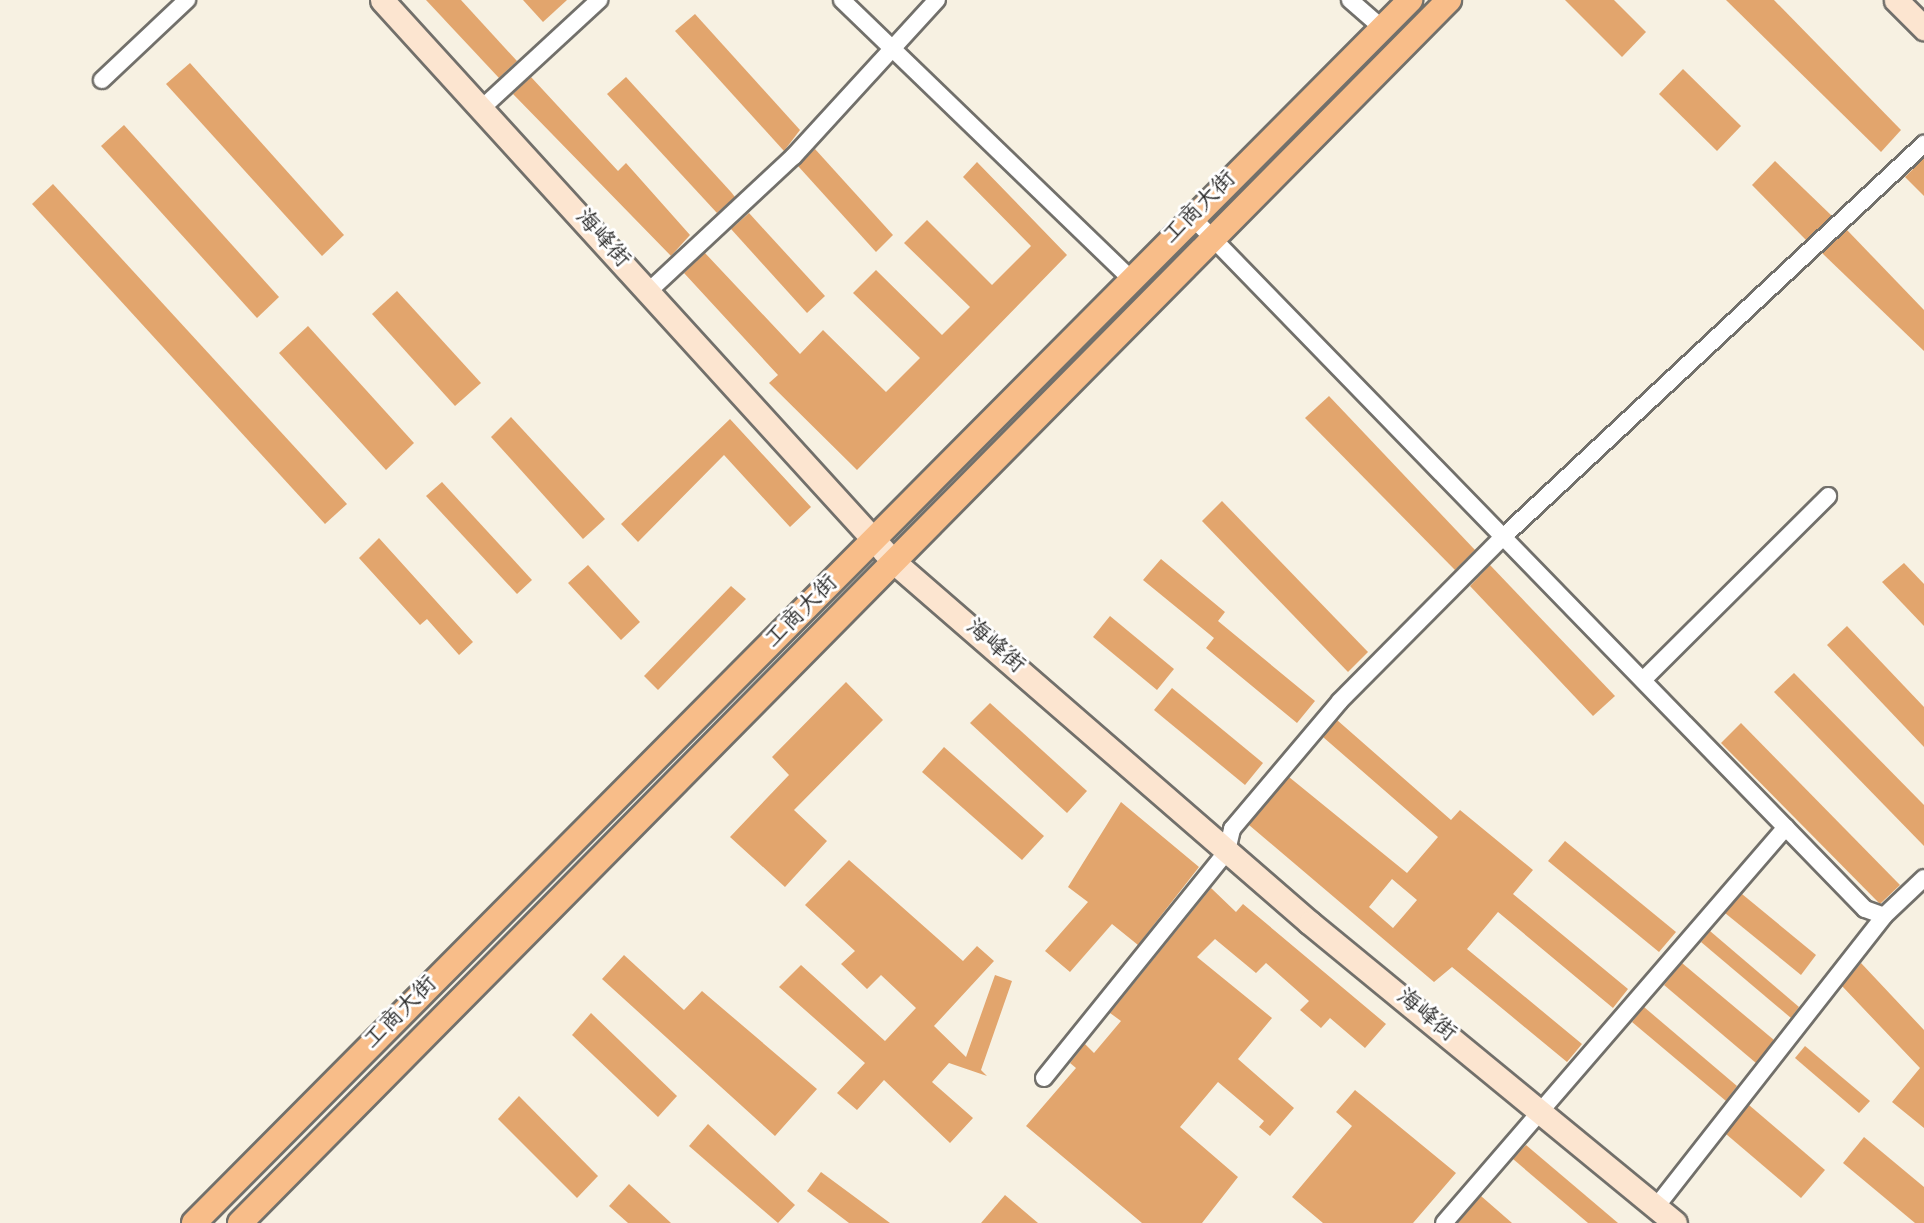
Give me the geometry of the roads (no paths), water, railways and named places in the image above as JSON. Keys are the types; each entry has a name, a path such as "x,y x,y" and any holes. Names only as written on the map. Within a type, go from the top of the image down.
{"main road":[{"name":"工商大街","path":"194,1223 875,542 1131,279 1410,0"},
{"name":"工商大街","path":"240,1223 1449,0"}],"street":[{"path":"102,80 187,0"},
{"name":"海峰街","path":"382,0 894,562 1227,851 1675,1223"},
{"path":"481,109 599,0"},
{"path":"842,0 1131,279"},
{"path":"648,292 793,157 937,0"},
{"path":"1350,0 1382,28"},
{"path":"1896,0 1924,28"},
{"path":"1044,1078 1227,851 1232,829 1340,701 1504,536 1924,144"},
{"path":"1193,218 1865,909 1884,916"},
{"path":"1643,680 1828,496"},
{"path":"1444,1223 1786,827"},
{"path":"1656,1207 1884,916 1924,878"}]}
